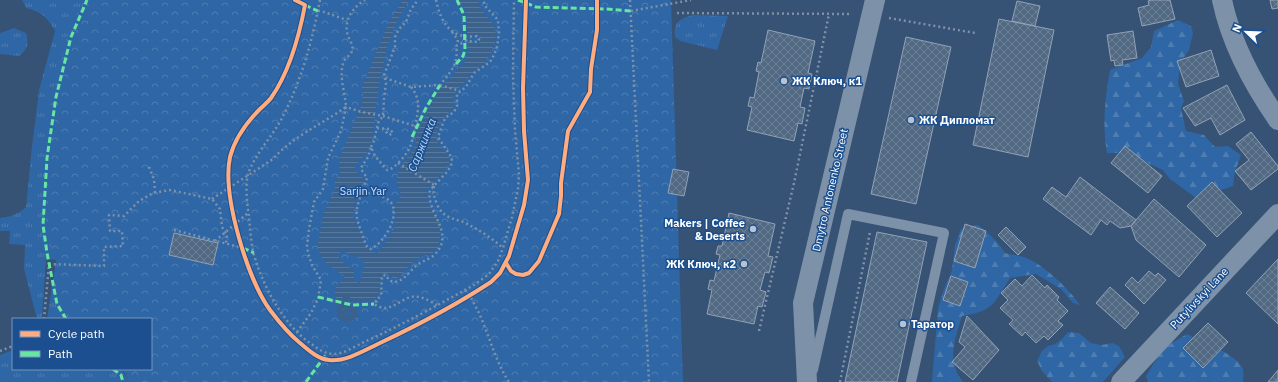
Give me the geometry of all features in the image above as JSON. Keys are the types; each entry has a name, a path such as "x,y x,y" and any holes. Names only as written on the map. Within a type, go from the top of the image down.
{"street":[{"path":"1222,0 1240,53 1261,95 1278,120"},
{"name":"Dmytro Antonenko Street","path":"806,382 803,303 873,7"},
{"name":"Putylivskyi Lane","path":"1121,382 1278,214"}],"lane":[{"path":"810,382 848,214 944,233 911,382"}],"path":[{"path":"320,0 310,46 291,101 254,162 248,175 247,201 254,254 261,275 278,308 297,332 318,349 334,354 371,339 474,285 489,274 498,261 503,248 518,189 519,175 515,130 513,75 514,0"},
{"path":"297,332 311,313 318,299 321,280 312,265 308,253 307,246 309,229 314,202 323,190 328,158 342,131 346,107 345,93 342,83 342,71 345,60 352,52 352,46 346,25 351,12 365,0"},
{"path":"363,192 379,196 392,203 393,212 387,236 376,247 371,249 366,245 356,217 358,204 367,178 361,169 368,157 374,141 376,128 383,116 386,83 384,75 395,47 395,37 399,29 406,22 418,0"},
{"path":"436,0 438,11 445,24 458,40 456,46 458,53 456,64 440,85"},
{"path":"438,305 419,297 410,297 394,306 384,308 374,304 381,295 382,276 386,275 392,282 404,279 412,269 432,256 438,250 442,241 442,230 430,202 430,190 451,166 452,158 438,137 445,118 454,112 457,106 457,94 466,87 474,73 490,62 497,47 499,33 498,20 485,6 483,0"},
{"path":"630,0 649,382"},
{"path":"631,11 691,0"},
{"path":"677,13 829,14 873,7 976,33"},
{"path":"318,11 321,10 348,20"},
{"path":"759,331 794,183 829,14"},
{"path":"452,32 466,38 477,36 479,39 478,42 466,41 456,46"},
{"path":"385,78 411,87 440,85 460,91"},
{"path":"371,147 375,156 386,170 390,170 398,163 410,148 418,104 415,91 411,87"},
{"path":"212,199 273,159 281,150 346,107 415,126"},
{"path":"376,128 384,129"},
{"path":"398,163 434,185"},
{"path":"149,167 154,180 155,192"},
{"path":"229,179 230,192"},
{"path":"434,185 433,193 440,210 446,217 467,224 492,239 503,248"},
{"path":"44,318 49,264 104,266 104,247 123,246 122,231 110,232 110,215 124,216 138,201 155,192 170,190 212,199 220,209 222,227 227,235 226,244"},
{"path":"215,241 248,213"},
{"path":"234,217 237,230"},
{"path":"840,382 873,219"},
{"path":"174,230 243,248"},
{"path":"241,242 245,255"},
{"path":"465,290 469,294 482,320 503,373 509,382"},
{"path":"464,298 475,291"},
{"path":"0,351 12,346"}],"green space":[{"path":"22,0 83,0 57,260 46,259 42,318 37,318 24,269 25,245 9,244 10,231 0,231 0,218 14,215 26,207 39,90 55,31 44,16 36,11 26,8"},
{"name":"Sarjin Yar","path":"83,0 671,0 683,382 129,382 122,370 152,370 152,318 74,318 61,295 56,261 44,225 50,106 66,40"},
{"path":"694,15 728,16 717,50 680,41 675,37 676,24 681,19"},
{"path":"1178,20 1191,26 1193,33 1189,50 1180,63 1178,84 1184,101 1181,108 1186,131 1204,135 1215,147 1228,146 1241,155 1235,171 1233,186 1196,198 1170,179 1163,170 1125,153 1107,153 1105,142 1105,112 1110,70 1142,58 1151,47 1154,31"},
{"path":"14,28 26,33 26,49 19,56 0,54 0,33"},
{"path":"978,225 993,238 1005,253 1021,256 1033,261 1048,272 1063,285 1080,305 1073,303 1061,289 1036,274 1010,278 996,300 987,309 981,312 962,316 955,341 953,358 958,374 963,382 932,382 938,308 952,270 955,245 961,229"},
{"path":"56,261 76,318 47,318"},
{"path":"1068,332 1079,333 1091,343 1101,345 1112,343 1119,346 1125,357 1103,382 1052,382 1042,371 1037,361 1042,351 1048,346 1055,344 1062,339"},
{"path":"1187,334 1218,348 1234,358 1243,369 1243,382 1148,382 1146,376 1162,350"},
{"path":"12,350 12,370 122,370 129,382 0,382 0,355"}],"water":[{"path":"403,0 409,0 397,21 387,47 379,85 372,140 367,153 355,168 357,173 365,180 357,194 353,217 367,248 377,253 394,228 396,216 393,208 401,196 397,185 398,172 404,161 413,151 416,142 416,135 420,125 440,88 465,62 469,50 467,48 468,41 478,44 480,42 480,36 477,35 468,37 466,11 458,0 478,0 481,9 495,26 496,40 484,65 476,69 456,91 453,98 453,110 443,119 438,128 436,137 438,143 450,159 446,169 429,188 427,196 430,208 440,225 440,238 438,246 434,252 417,259 397,278 394,279 384,273 378,295 373,302 347,302 337,300 335,293 337,286 345,276 326,263 320,254 318,242 323,215 335,189 335,180 340,174 339,159 361,106 363,84 389,22","holes":["343,251 363,260 364,267 360,283 356,282 354,279 354,271 339,259 339,253"]}],"building":[{"path":"1170,0 1175,19 1142,26 1138,8 1149,5 1148,1"},
{"path":"1270,0 1278,0 1278,8 1272,9"},
{"path":"1017,1 1040,6 1035,26 1012,21"},
{"path":"999,19 1054,30 1028,157 973,145"},
{"name":"ЖК Ключ, к1","path":"768,30 815,41 808,73 812,74 809,89 804,88 800,107 805,108 802,124 798,123 794,141 747,130 752,107 748,106 750,97 754,98 759,72 756,71 758,62 761,63"},
{"path":"1133,31 1137,58 1122,60 1123,65 1115,66 1114,60 1111,61 1107,35"},
{"name":"ЖК Дипломат","path":"906,37 951,47 916,204 871,194"},
{"path":"1211,50 1219,76 1186,87 1177,61"},
{"path":"1227,85 1245,120 1220,135 1211,118 1195,126 1183,108"},
{"path":"1251,132 1278,166 1278,169 1251,190 1235,171 1249,160 1236,144"},
{"path":"1125,146 1162,176 1148,193 1111,163"},
{"path":"673,169 689,172 684,196 668,193"},
{"path":"1080,177 1136,220 1131,226 1120,228 1110,221 1107,225 1101,220 1091,235 1043,199 1052,187 1066,197"},
{"path":"1212,182 1242,213 1217,237 1187,206"},
{"path":"1154,199 1206,245 1179,277 1136,240 1131,226"},
{"name":"ЖК Ключ, к2","path":"729,213 775,224 768,256 773,257 769,273 765,272 760,290 766,292 762,307 758,306 754,324 707,314 712,290 708,289 710,280 714,281 720,255 716,254 718,246 722,246"},
{"path":"965,224 986,231 975,268 954,261"},
{"path":"1006,227 1026,247 1018,255 998,235"},
{"path":"877,232 927,242 897,382 845,382"},
{"path":"174,233 218,243 213,265 169,255"},
{"path":"1278,259 1278,324 1246,293"},
{"path":"1149,271 1155,276 1158,273 1166,280 1144,304 1125,285 1132,277 1138,283"},
{"path":"1032,275 1045,288 1047,285 1059,297 1057,300 1068,311 1058,321 1063,325 1048,340 1044,336 1036,343 1025,332 1022,336 1009,324 1013,320 1000,308 1008,300 1001,293 1015,279 1022,286"},
{"path":"951,276 968,282 960,306 943,300"},
{"path":"1110,287 1139,313 1125,329 1096,303"},
{"path":"967,316 999,350 973,380 952,362 965,347 959,342"},
{"path":"1208,323 1228,342 1203,368 1183,348"},
{"path":"1278,370 1278,382 1268,382"}],"waterway":[{"name":"Саржинка","path":"346,311 349,308 353,308 355,314 348,319 341,316 340,310 342,301 347,298"}],"marked path":[{"path":"65,318 57,304 43,225 47,158 56,97 71,37 87,0"},
{"path":"456,64 463,56 465,50 464,15 457,0"},
{"path":"518,0 536,7 631,11"},
{"path":"305,5 318,11"},
{"path":"412,137 426,108 440,85"},
{"path":"243,248 254,253"},
{"path":"318,297 352,305 374,304"},
{"path":"306,382 327,353"},
{"path":"114,370 121,375 123,382"}],"cycle path":[{"path":"295,0 305,5 300,29 289,65 278,88 271,98 251,119 235,143 230,157 228,173 233,214 238,236 245,258 261,296 270,310 288,332 317,356 329,360 342,359 362,352 423,322 491,282 500,273 509,256 524,205 528,180 524,131 523,88 526,0"},
{"path":"506,263 511,271 516,274 523,275 529,273 539,261 559,214 561,183 568,131 590,92 591,69 597,30 597,0"}],"place":[{"name":"ЖК Ключ, к1","path":"784,81"},
{"name":"ЖК Дипломат","path":"911,120"},
{"name":"Makers | Coffee & Deserts","path":"753,229"},
{"name":"ЖК Ключ, к2","path":"744,264"},
{"name":"Таратор","path":"903,324"}]}
